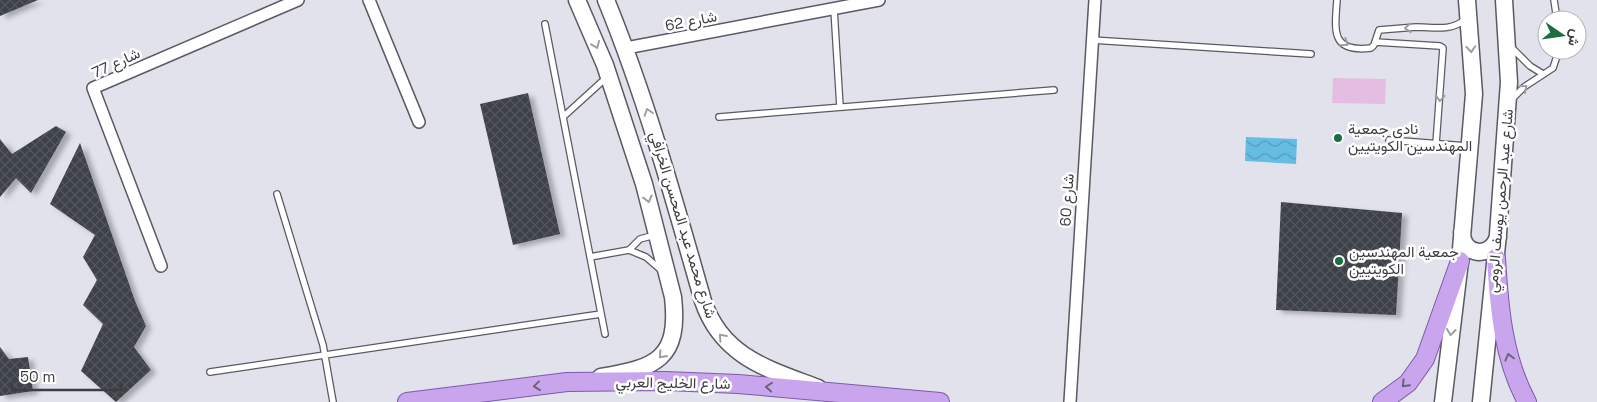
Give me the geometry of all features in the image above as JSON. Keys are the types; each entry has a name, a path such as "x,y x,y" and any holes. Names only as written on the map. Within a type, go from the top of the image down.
{"main road":[{"name":"شارع محمد عبد المحسن الخرافي","path":"567,382 635,370 653,363 662,357 670,342 674,322 673,297 644,184 608,76 578,0"},
{"name":"شارع محمد عبد المحسن الخرافي","path":"606,0 626,48 651,122 708,315 721,337 739,352 764,366 826,391"},
{"path":"1443,402 1460,261 1474,94 1467,0"},
{"name":"شارع عبد الرحمن يوسف الرومي","path":"1481,402 1496,258 1509,82 1504,0"},
{"path":"656,230 670,220 677,209"},
{"path":"1462,230 1462,236 1467,246 1476,252 1482,252 1491,248 1495,244 1498,234"},
{"path":"1496,258 1498,290 1506,348 1515,377 1527,402"},
{"path":"1382,402 1408,382 1425,358 1460,261"},
{"name":"شارع الخليج العربي","path":"407,402 567,382 666,381 826,391 940,402"}],"street":[{"name":"شارع 77","path":"161,266 93,88 298,0"},
{"path":"369,0 419,122"},
{"name":"شارع 62","path":"626,48 879,0"},
{"name":"شارع 60","path":"1070,402 1094,0"}],"lane":[{"path":"1337,0 1335,28 1340,41 1349,47 1368,49 1373,47 1379,30 1418,27 1444,28 1461,23 1469,17"},
{"path":"834,9 840,107"},
{"path":"546,24 605,334"},
{"path":"1506,39 1520,58 1544,74"},
{"path":"1092,40 1311,54"},
{"path":"1375,42 1440,46 1443,48 1436,144"},
{"path":"1507,104 1524,87 1553,68 1556,60"},
{"path":"563,117 608,76"},
{"path":"719,117 1054,90"},
{"path":"1389,140 1469,146"},
{"path":"277,194 323,345 333,402"},
{"path":"629,250 640,239 652,235 656,230"},
{"path":"590,257 629,250 654,263 668,278"},
{"path":"210,372 601,314"}],"shaded area":[{"path":"1333,78 1386,79 1385,104 1332,103"}],"water":[{"path":"1246,137 1297,139 1296,164 1245,161"}],"building":[{"path":"0,0 38,0 0,16"},
{"path":"528,93 560,234 513,245 480,104"},
{"path":"56,126 66,132 31,193 16,178 0,197 0,139 12,154"},
{"path":"80,143 135,301 146,326 134,347 151,370 116,402 81,371 103,324 83,305 97,280 83,257 95,235 50,204"},
{"name":"جمعية المهندسين الكويتيين","path":"1281,202 1402,213 1396,315 1276,310"},
{"path":"0,347 9,359 28,357 33,391 0,396"}],"place":[{"name":"نادي جمعية المهندسين الكويتيين","path":"1338,138"},
{"name":"جمعية المهندسين الكويتيين","path":"1339,261"}]}
